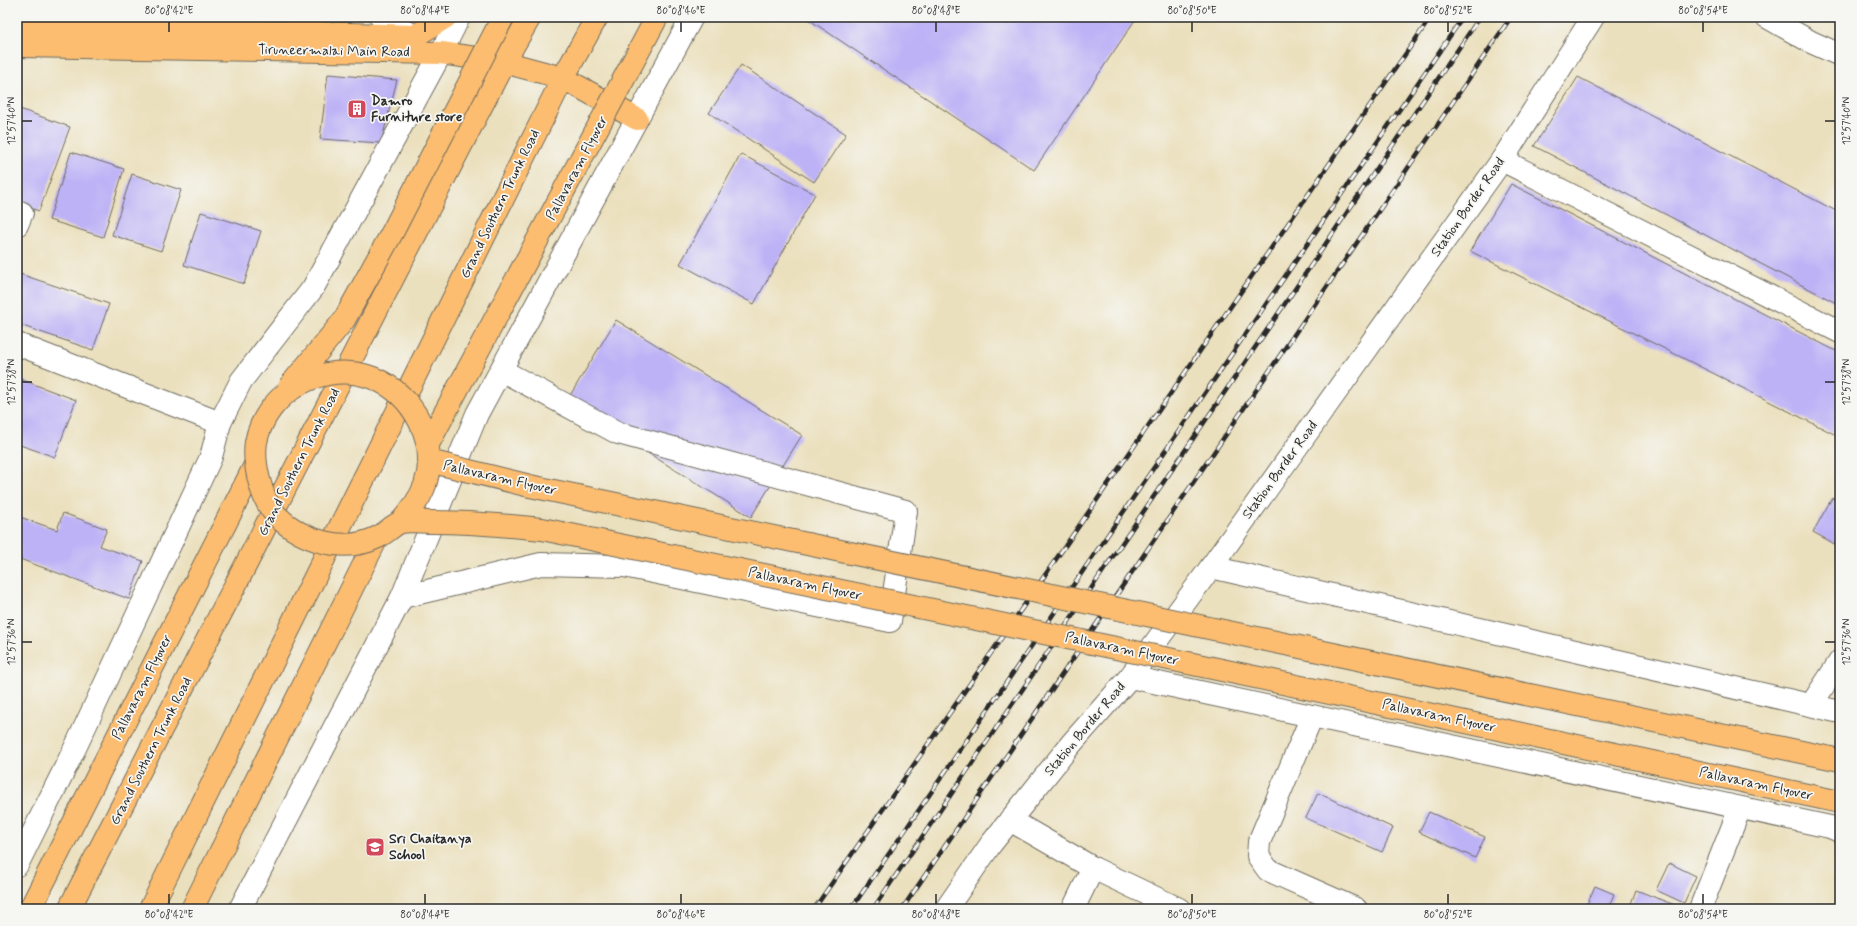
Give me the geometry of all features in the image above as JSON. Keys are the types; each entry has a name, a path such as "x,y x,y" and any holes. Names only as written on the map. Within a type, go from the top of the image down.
{"main road":[{"name":"Tiruneermalai Main Road","path":"17,28 196,30 415,36 446,17"},
{"name":"Pallavaram Flyover","path":"275,403 296,386 320,375 347,372 373,378 396,391 414,410 426,434 428,454 425,484 416,504 401,522 377,538 351,545 323,543 297,532 276,515 261,492 256,465 256,442 263,422 275,403 344,320 393,231 503,17"},
{"name":"Grand Southern Trunk Road","path":"70,909 504,62 530,17"},
{"name":"Grand Southern Trunk Road","path":"150,909 563,78 597,17"},
{"name":"Pallavaram Flyover","path":"428,454 657,17"},
{"name":"Tiruneermalai Main Road","path":"17,46 441,53 504,62 563,78 637,119"},
{"name":"Pallavaram Flyover","path":"428,454 530,486 1840,760"},
{"name":"Pallavaram Flyover","path":"30,909 256,465"},
{"name":"Pallavaram Flyover","path":"401,522 474,522 542,529 1217,669 1840,802"},
{"name":"Pallavaram Flyover","path":"192,909 377,538"}],"street":[{"path":"381,17 415,36"},
{"path":"17,864 76,746 211,457 220,423 241,381 312,288 441,53 459,17"},
{"path":"240,909 402,597 477,414 692,17"},
{"name":"Station Border Road","path":"946,909 991,844 1071,744 1130,676 1211,567 1502,160 1593,17"},
{"path":"1767,17 1811,42 1840,55"},
{"path":"1502,160 1840,332"},
{"path":"17,211 22,213 17,225"},
{"path":"17,344 220,423"},
{"path":"402,597 541,564 624,566 890,621 906,511 618,433 501,370"},
{"path":"1211,567 1840,712"},
{"path":"1811,705 1840,661"},
{"path":"1130,676 1830,827 1840,831"},
{"path":"1312,716 1259,842 1258,856 1268,870 1356,909"},
{"path":"1700,909 1740,808"},
{"path":"1010,820 1092,868 1178,909"},
{"path":"1072,909 1092,868"}],"building":[{"path":"805,17 1137,17 1034,170"},
{"path":"741,65 846,134 814,182 709,113"},
{"name":"Damro Furniture store","path":"328,74 397,80 381,143 320,139"},
{"path":"1578,77 1840,213 1840,305 1534,146"},
{"path":"17,108 70,127 39,211 17,203"},
{"path":"71,152 124,169 103,237 49,220"},
{"path":"741,154 815,194 754,304 680,264"},
{"path":"132,174 181,190 161,251 112,235"},
{"path":"1511,184 1840,353 1840,437 1470,251"},
{"path":"201,212 261,231 244,284 184,265"},
{"path":"17,273 109,304 93,350 17,324"},
{"path":"616,320 802,435 751,517 566,402"},
{"path":"17,378 76,400 55,457 17,444"},
{"path":"1832,498 1840,502 1840,547 1813,532"},
{"path":"63,513 107,529 100,546 143,561 129,599 17,558 17,516 57,530"},
{"path":"1318,793 1393,828 1382,852 1306,818"},
{"path":"1429,812 1485,837 1475,858 1419,832"},
{"path":"1669,863 1696,876 1684,903 1656,890"},
{"path":"1595,886 1614,894 1608,909 1585,909"},
{"path":"1636,890 1680,907 1679,909 1629,909"}],"railway":[{"path":"814,909 1431,17"},
{"path":"851,909 1463,17"},
{"path":"873,909 1480,17"},
{"path":"902,909 1511,17"}],"place":[{"name":"Damro Furniture store","path":"357,109"},
{"name":"Sri Chaitanya School","path":"375,847"}]}
